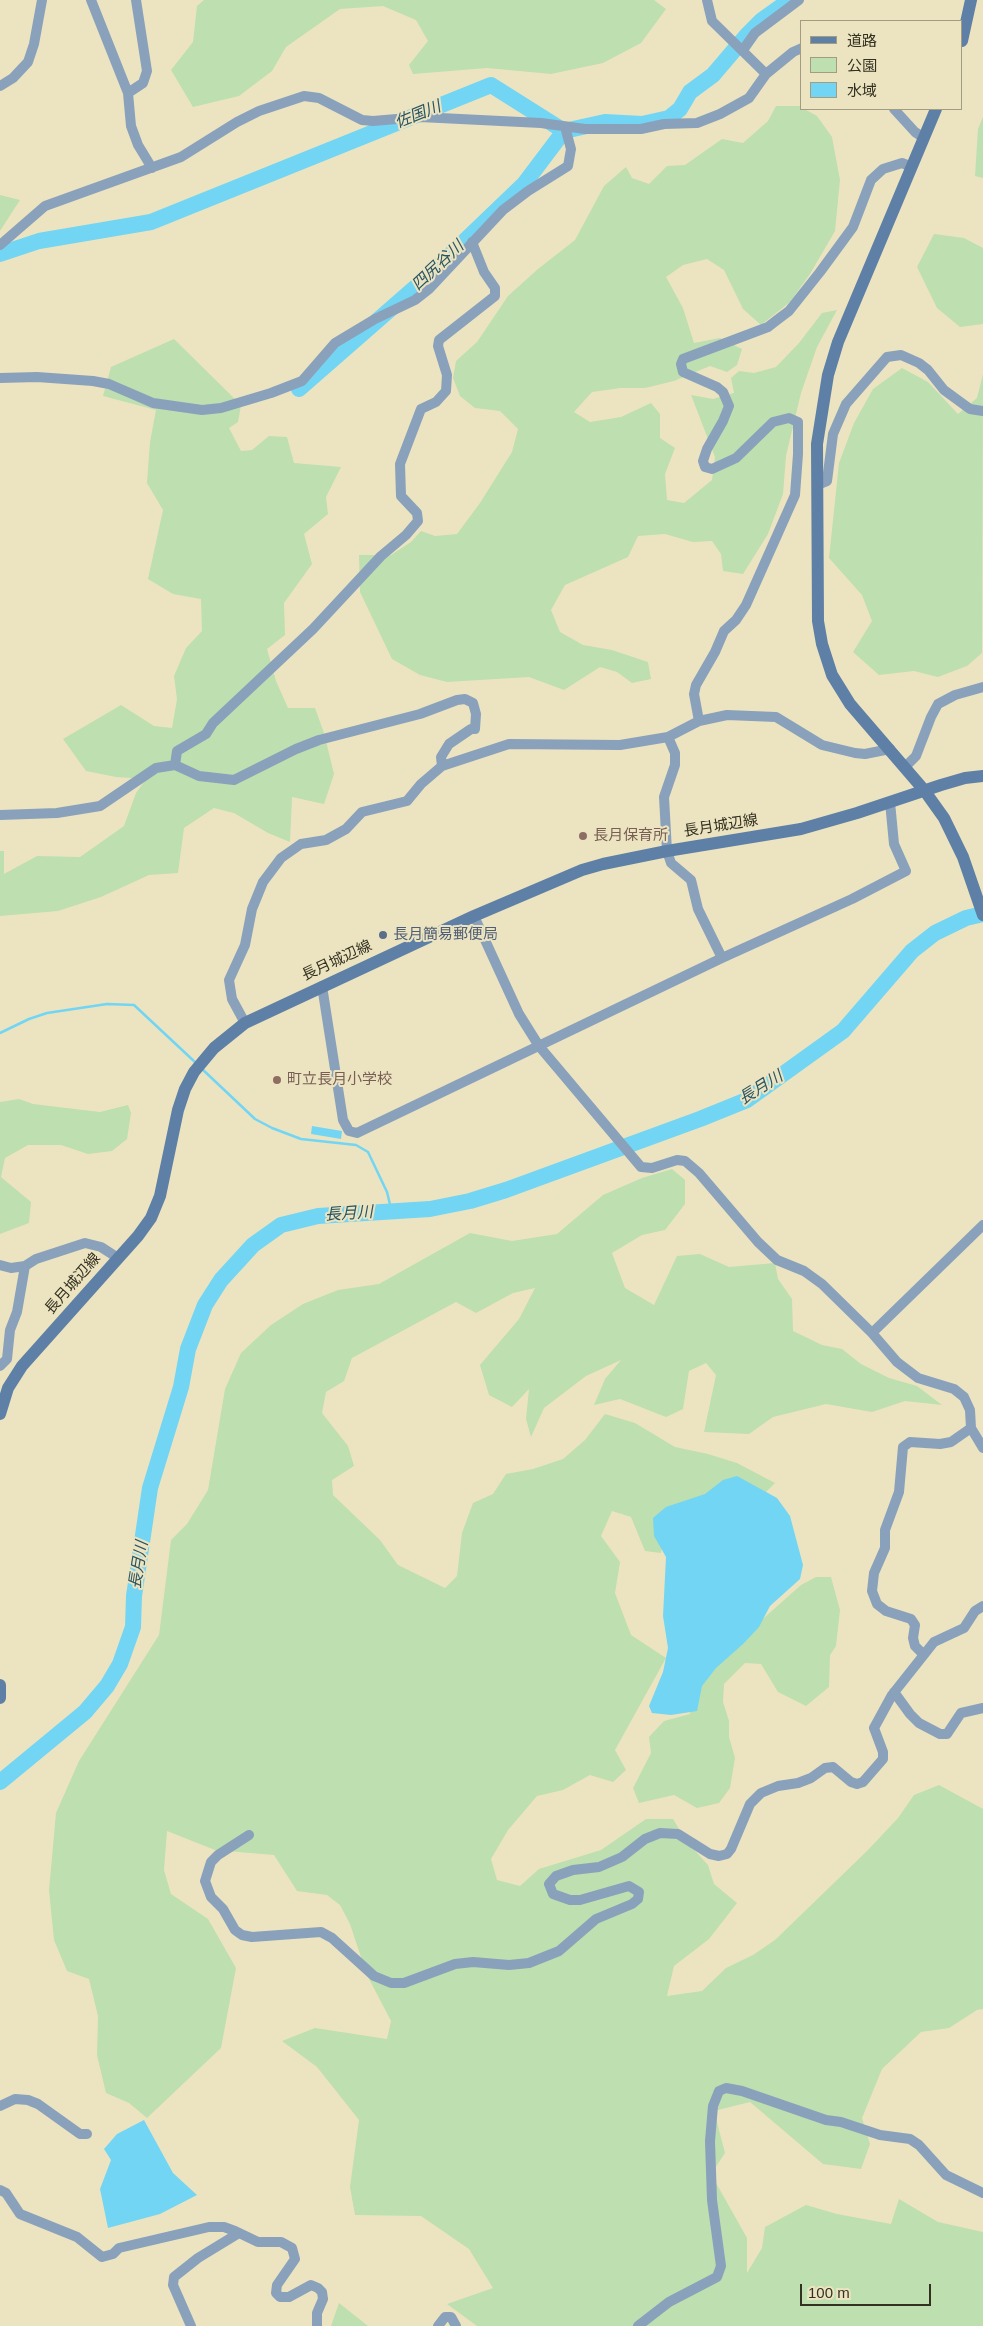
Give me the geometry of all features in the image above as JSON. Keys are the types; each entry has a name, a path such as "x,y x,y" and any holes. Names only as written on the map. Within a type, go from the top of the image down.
{"main road":[{"path":"963,36 971,0"},
{"path":"936,110 838,342 828,375 817,444 818,621 822,644 832,676 850,704 924,790 944,818 963,857 981,911"},
{"name":"長月城辺線","path":"0,1414 8,1388 22,1366 118,1258 150,1218 160,1196 178,1110 190,1080 214,1048 245,1023 474,916 582,870 667,851 801,829 831,822 924,790 966,778 983,776"},
{"path":"0,1685 0,1698"}],"street":[{"path":"0,86 13,78 28,62 34,44 42,0"},
{"path":"91,0 128,94 131,126 138,145 152,168"},
{"path":"128,94 143,83 147,72 136,0"},
{"path":"706,0 712,21 766,74"},
{"path":"743,50 755,33 799,0"},
{"path":"0,245 45,206 115,179 181,157 237,122 304,96 319,98 362,120 374,122 420,118 457,118 628,130 672,123 697,123 720,114 749,98 766,74 793,52 800,49"},
{"path":"895,110 924,138"},
{"path":"0,378 37,377 93,381 109,384 160,404 202,410 222,408 302,381 345,335 415,300 429,289 472,242 516,200 568,166 571,149 565,127"},
{"path":"699,721 694,694 696,685 724,632 736,620 746,605 795,495 798,422 789,418 773,422 736,458 712,469 705,467 703,461 706,449 723,421 729,406 723,392 717,386 697,380 683,372 681,364 683,359 768,327 778,320 788,311 820,272 853,227 871,180 883,169 902,163 912,167"},
{"path":"175,764 177,750 206,734 213,723 306,636 381,556 406,535 418,521 416,513 401,496 400,464 421,409 436,402 446,391 447,374 438,346 438,340 495,296 495,288 484,272 472,242"},
{"path":"817,485 827,481 833,434 846,404 887,357 901,355 919,363 928,370 944,390 970,409 983,411"},
{"path":"905,767 916,756 931,716 938,704 955,695 983,687"},
{"path":"0,815 57,813 100,806 156,768 175,764 199,776 234,780 296,749 319,740 420,714 457,700 465,699 473,703 476,714 475,729 471,729 448,744 441,757 442,766"},
{"path":"245,1023 232,1000 229,980 245,945 252,909 263,882 281,858 301,844 326,840 346,829 362,812 407,801 421,784 442,766 509,744 620,744 668,737 699,721 727,715 776,717 822,745 864,754 890,749"},
{"path":"668,737 675,753 675,765 664,797 667,851 671,863 691,880 698,909 722,958"},
{"path":"322,986 343,1120 349,1131 357,1133 722,958 852,899 906,871 894,844 890,802"},
{"path":"474,916 519,1014 539,1046 641,1167 652,1168 677,1160 685,1161 699,1173 758,1242 778,1260 804,1271 822,1284 872,1333 897,1362 918,1378 954,1389 964,1397 970,1410 971,1428 983,1448"},
{"path":"872,1333 983,1226"},
{"path":"0,1265 10,1268 25,1266 36,1259 85,1244 101,1247 118,1258"},
{"path":"0,1366 8,1353 10,1330 18,1305 25,1266"},
{"path":"924,1654 915,1646 913,1638 915,1625 911,1619 886,1611 877,1604 872,1591 874,1573 885,1548 885,1530 898,1492 903,1447 910,1442 940,1444 951,1442 971,1428"},
{"path":"249,1835 210,1862 205,1881 212,1897 223,1909 235,1930 242,1935 252,1937 321,1932 332,1938 374,1976 391,1984 404,1983 455,1964 473,1962 509,1965 529,1963 559,1951 596,1919 632,1904 638,1899 639,1892 630,1886 580,1900 570,1900 553,1894 549,1884 556,1876 573,1870 599,1867 622,1857 645,1839 660,1832 678,1834 710,1854 719,1856 727,1854 732,1849 750,1804 761,1793 778,1786 798,1783 810,1778 824,1768 833,1767 851,1782 857,1784 863,1782 883,1759 883,1752 874,1728 894,1692 934,1642 964,1628 974,1612 983,1606"},
{"path":"894,1692 919,1723 940,1734 947,1734 961,1713 983,1708"},
{"path":"638,2326 670,2302 718,2277 721,2266 712,2200 710,2141 713,2106 719,2091 726,2088 742,2091 826,2120 841,2122 880,2135 910,2139 919,2145 946,2175 983,2193"},
{"path":"0,2106 15,2100 28,2100 38,2104 80,2134 87,2134"},
{"path":"0,2190 6,2193 20,2214 76,2237 102,2257 113,2254 119,2248 209,2227 224,2228 258,2242 281,2242 292,2248 295,2258 277,2285 276,2292 280,2297 289,2297 311,2285 318,2288 322,2292 323,2299 317,2313 317,2326"},
{"path":"191,2326 173,2285 174,2277 198,2258 239,2233"},
{"path":"438,2326 445,2317 451,2317 456,2326"}],"green space":[{"path":"204,0 654,0 666,9 641,43 603,63 551,74 487,68 413,74 409,65 428,41 416,20 383,6 340,9 286,47 272,71 239,96 193,107 171,70 193,42 197,6"},
{"path":"776,106 799,106 800,110 806,110 817,116 832,137 840,180 835,231 810,274 790,302 761,325 743,309 724,270 707,259 683,265 666,277 683,308 694,343 720,338 742,349 737,365 727,372 710,366 674,381 645,388 621,388 592,392 574,412 590,422 621,417 651,403 660,414 660,438 675,448 665,474 667,500 684,503 712,480 715,457 691,395 713,399 734,393 731,378 739,371 754,373 776,367 799,343 822,313 837,310 817,347 801,393 786,456 783,494 768,534 743,574 723,571 721,554 712,541 693,542 665,534 638,536 628,557 565,585 551,610 560,632 583,645 612,650 648,662 651,679 632,683 617,672 600,667 564,690 529,677 447,682 420,675 392,659 360,592 359,555 391,555 411,542 421,531 435,536 457,534 480,503 512,452 518,429 500,411 475,408 460,396 453,378 456,361 477,342 508,296 575,240 604,186 626,167 632,178 649,184 667,166 685,165 722,139 743,143 768,121"},
{"path":"983,117 983,178 975,176 978,129"},
{"path":"0,195 20,200 0,231"},
{"path":"934,234 964,238 983,248 983,324 960,327 937,308 917,267"},
{"path":"174,339 241,405 238,422 229,428 241,451 252,450 269,436 287,437 294,463 341,467 326,497 328,514 304,534 312,564 284,603 285,635 267,649 276,681 288,708 315,708 324,733 334,774 324,804 292,797 290,842 268,833 234,813 214,808 184,828 178,873 149,875 101,897 58,911 0,916 0,851 4,851 4,874 37,856 80,857 124,826 136,793 146,779 116,777 86,771 63,739 121,705 154,726 172,728 177,699 174,676 186,648 202,631 201,599 173,594 148,579 163,510 147,483 150,442 156,410 103,396 111,367"},
{"path":"902,368 928,382 958,414 977,398 983,374 982,653 967,666 938,677 914,671 879,675 853,652 872,621 862,595 829,558 839,463 854,423 873,389"},
{"path":"19,1099 33,1104 100,1112 128,1105 131,1113 127,1139 112,1151 88,1154 61,1145 28,1145 5,1158 1,1177 31,1202 29,1223 0,1234 0,1102"},
{"path":"672,1169 685,1180 685,1204 665,1230 642,1235 612,1253 625,1288 654,1305 677,1256 700,1254 729,1267 775,1263 778,1279 792,1299 793,1331 822,1345 842,1349 861,1364 889,1378 917,1386 942,1405 905,1401 872,1412 826,1404 773,1417 749,1434 704,1432 716,1375 706,1363 689,1371 683,1409 666,1417 620,1399 594,1405 605,1379 621,1360 586,1376 544,1408 531,1437 526,1419 529,1389 512,1407 489,1395 480,1365 519,1319 535,1288 513,1293 476,1313 456,1302 352,1358 344,1381 326,1392 322,1413 348,1446 354,1466 332,1480 333,1495 380,1540 398,1565 445,1588 457,1576 462,1533 473,1503 493,1494 506,1474 533,1469 563,1459 585,1440 605,1414 635,1423 675,1447 737,1463 775,1483 755,1503 666,1523 661,1553 645,1551 631,1517 612,1511 601,1536 620,1562 615,1593 631,1635 666,1658 615,1750 626,1770 613,1782 590,1775 563,1790 537,1796 508,1830 491,1859 497,1880 520,1886 539,1869 601,1850 646,1819 673,1819 687,1842 708,1865 714,1884 737,1903 709,1939 674,1966 667,1996 702,1991 726,1968 753,1955 775,1940 868,1850 898,1818 914,1795 939,1785 983,1809 983,2009 977,2010 949,2028 921,2032 882,2069 862,2118 870,2144 861,2169 823,2164 750,2102 714,2111 725,2153 711,2174 747,2238 747,2273 762,2248 765,2227 806,2205 837,2214 891,2224 899,2199 938,2222 983,2232 983,2326 477,2326 447,2304 493,2288 469,2249 421,2216 355,2215 350,2187 359,2120 317,2067 282,2041 315,2028 387,2039 391,2021 367,1975 350,1924 340,1905 327,1895 297,1891 274,1855 215,1850 167,1831 164,1870 171,1894 208,1919 236,1968 221,2048 147,2118 129,2103 106,2093 97,2055 98,2016 89,1979 67,1971 54,1940 49,1890 56,1813 79,1761 159,1635 171,1540 187,1524 208,1490 225,1389 241,1353 271,1325 303,1304 338,1290 379,1284 470,1233 512,1241 557,1234 603,1195 642,1178"},
{"path":"816,1577 831,1577 840,1610 836,1646 830,1655 829,1687 806,1706 778,1692 761,1664 745,1663 724,1684 723,1702 729,1721 729,1737 735,1758 730,1788 719,1803 697,1808 674,1795 639,1803 633,1788 651,1753 649,1737 664,1721 690,1714 690,1696 711,1669 801,1585"},
{"path":"339,2303 368,2326 331,2326"}],"water":[{"path":"312,1126 342,1131 341,1139 311,1134"},
{"path":"737,1476 777,1498 790,1516 803,1565 800,1579 770,1606 759,1627 716,1668 702,1686 697,1711 671,1715 652,1713 649,1706 663,1672 668,1648 663,1616 666,1557 654,1536 653,1518 666,1507 705,1494 723,1480"},
{"path":"144,2120 173,2173 197,2195 160,2214 108,2228 100,2189 111,2160 104,2149 117,2134"}],"waterway":[{"name":"佐国川","path":"0,254 39,241 151,222 491,85 564,131 605,122 642,124 669,118 680,109 690,92 713,75 762,20 790,0"},
{"name":"四尻谷川","path":"299,389 426,278 524,184 564,131"},
{"name":"長月川","path":"0,1782 85,1712 107,1686 120,1664 133,1627 134,1596 150,1488 181,1387 188,1349 205,1305 221,1280 253,1245 281,1225 318,1216 430,1209 470,1201 506,1190 747,1100 843,1031 912,951 935,933 966,918 983,914"},
{"path":"0,1033 29,1019 47,1013 107,1004 134,1005 196,1063"},
{"path":"201,1068 255,1119 272,1128 301,1139 356,1145 368,1152 387,1192 392,1213"}],"place":[{"name":"長月保育所","path":"583,836"},
{"name":"長月簡易郵便局","path":"383,935"},
{"name":"町立長月小学校","path":"277,1080"}]}
